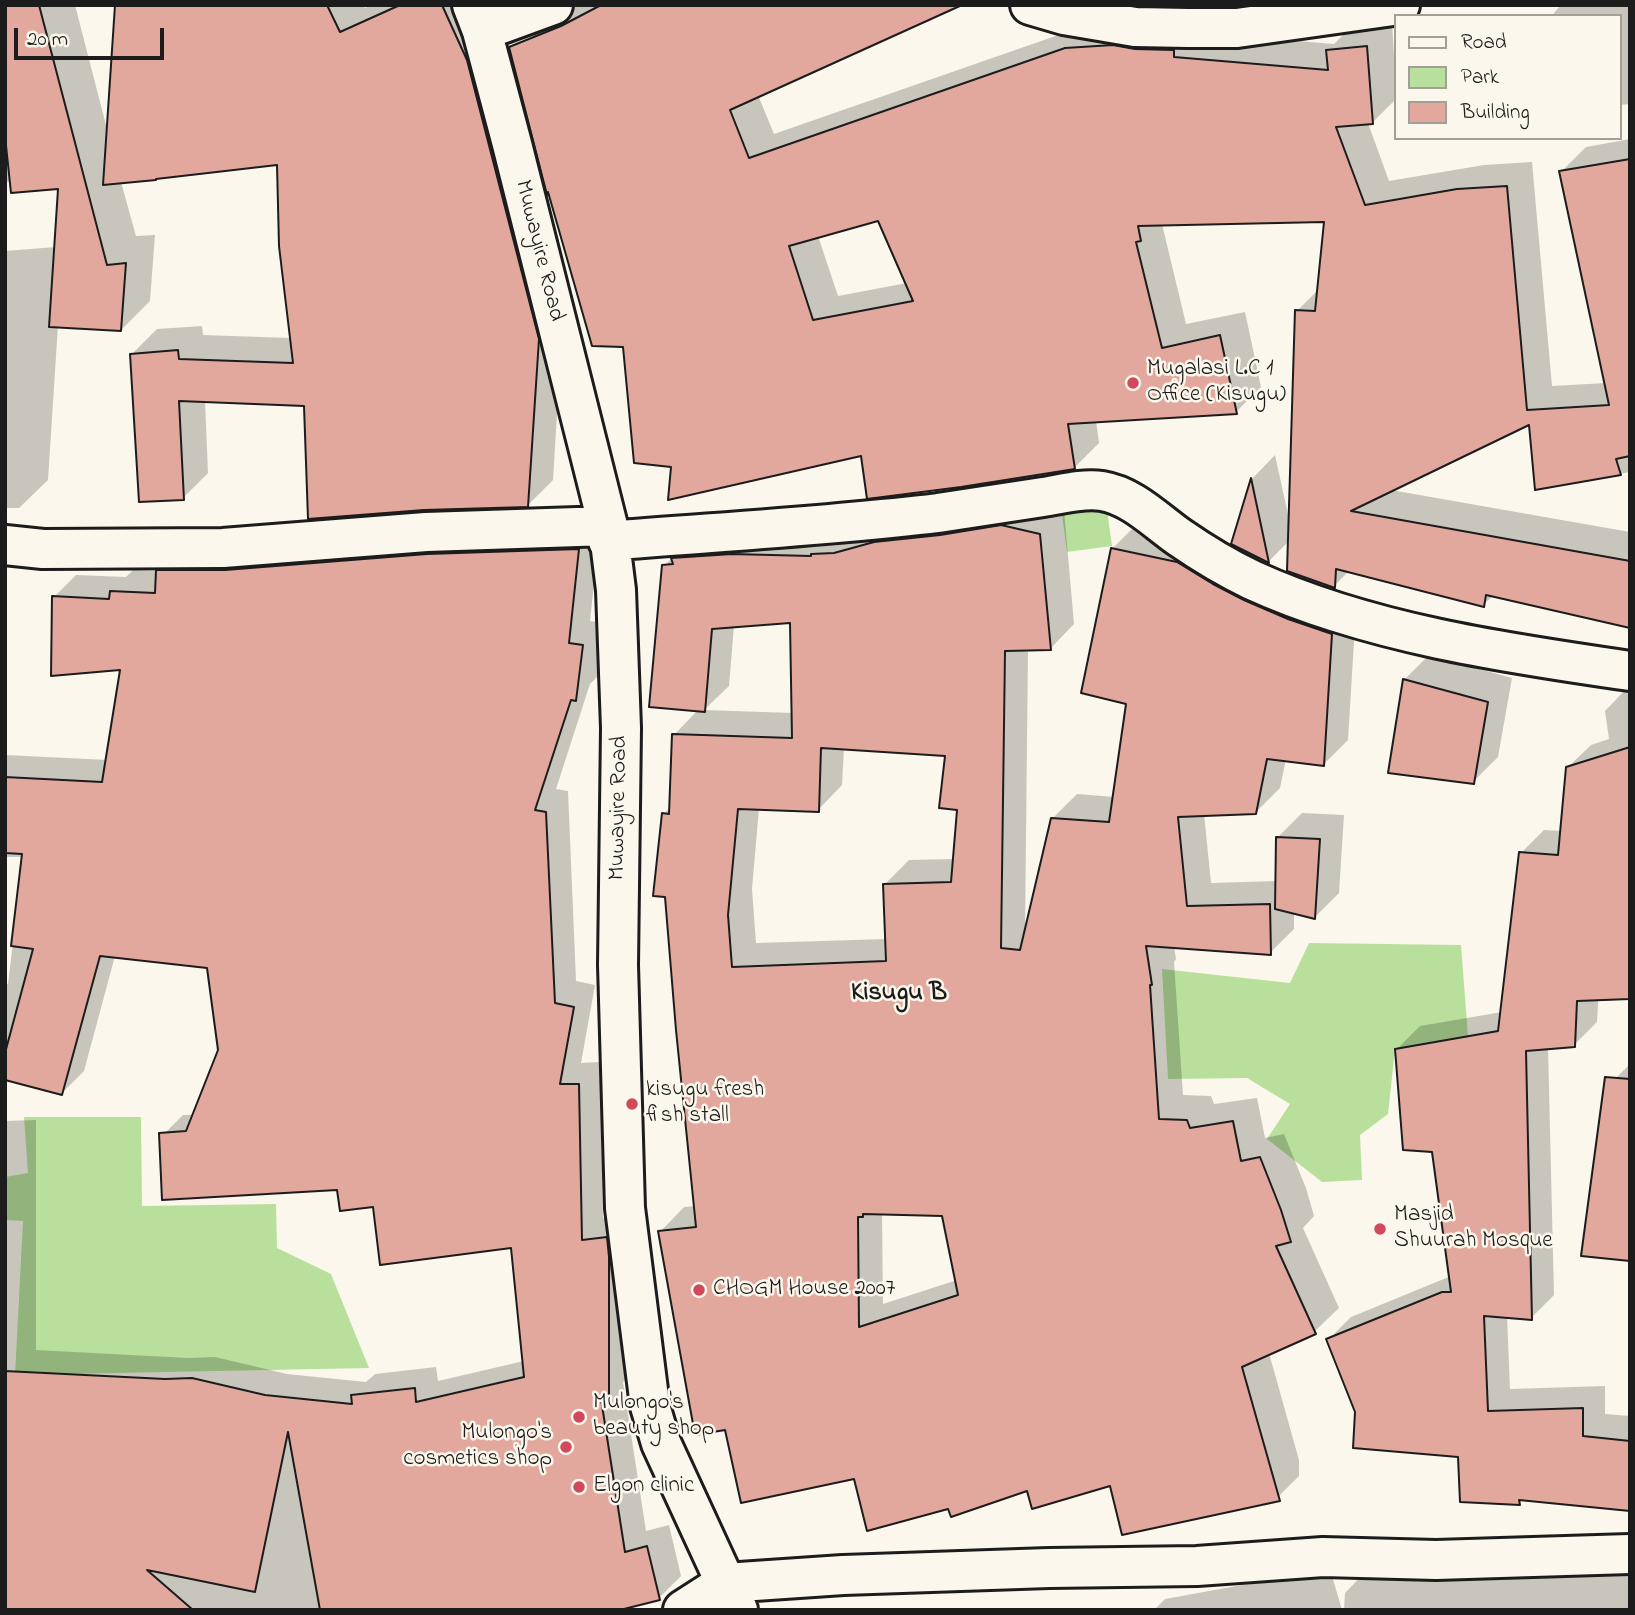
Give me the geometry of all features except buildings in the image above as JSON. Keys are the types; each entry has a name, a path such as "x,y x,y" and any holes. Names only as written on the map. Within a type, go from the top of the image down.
{"street":[{"path":"477,18 553,5"},
{"path":"1030,5 1064,15 1135,27 1237,28 1400,5"},
{"name":"Muwayire Road","path":"477,18 512,144 608,533 616,590 621,729 618,965 625,1208 650,1405 661,1443 732,1596"},
{"path":"5,545 43,549 222,548 426,532 608,533 884,519 1100,491 1136,505 1194,547 1252,579 1323,608 1420,635 1564,662 1630,671"},
{"path":"683,1610 732,1596 843,1575 1197,1566 1323,1558 1436,1560 1630,1554"}],"green space":[{"path":"1105,495 1112,546 1067,552 1060,500"},
{"path":"1309,943 1461,945 1468,1036 1395,1049 1388,1114 1360,1135 1362,1180 1322,1182 1267,1139 1290,1104 1247,1078 1168,1079 1162,969 1290,983"},
{"path":"24,1117 141,1117 142,1206 276,1204 277,1248 331,1274 369,1368 15,1375 23,1221 5,1220 5,1177 28,1173"}],"place":[{"name":"Mugalasi L.C 1 Office (Kisugu)","path":"1133,383"},
{"name":"kisugu fresh fish stall","path":"632,1104"},
{"name":"Masjid Shuurah Mosque","path":"1380,1229"},
{"name":"CHOGM House 2007","path":"699,1290"},
{"name":"Mulongo's beauty shop","path":"579,1417"},
{"name":"Mulongo's cosmetics shop","path":"566,1447"},
{"name":"Elgon clinic","path":"579,1487"}],"district":[{"name":"Kisugu B","path":"899,995"}]}
